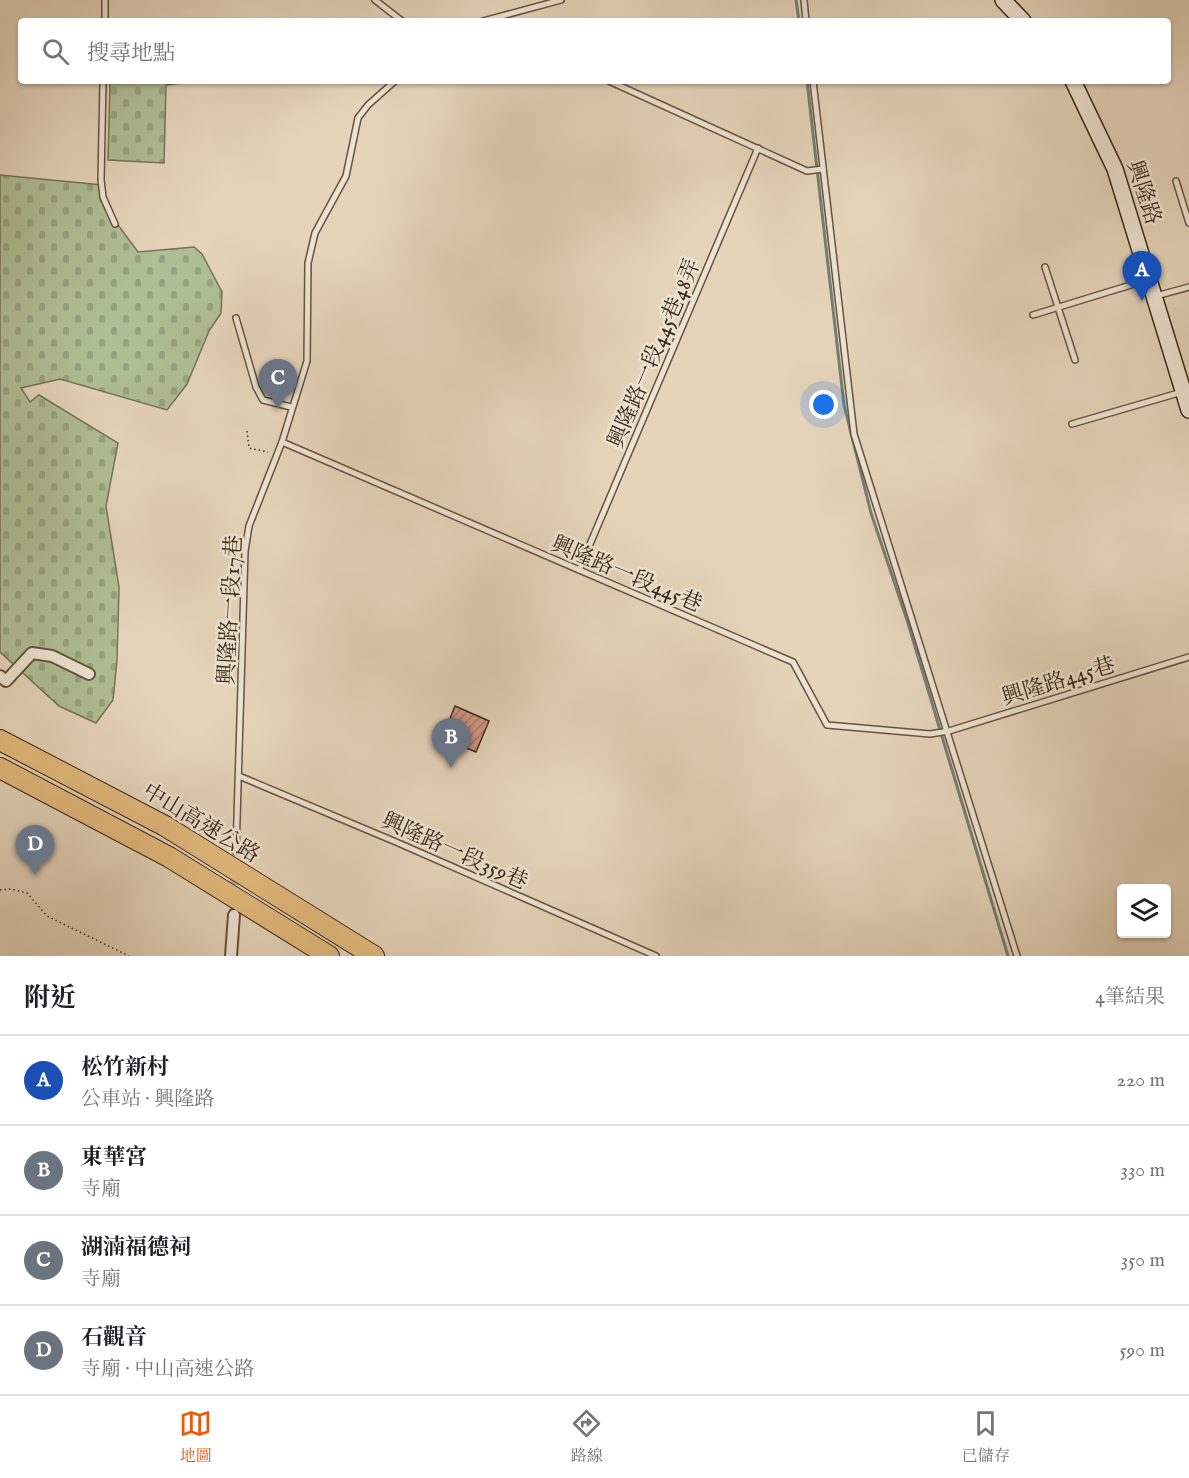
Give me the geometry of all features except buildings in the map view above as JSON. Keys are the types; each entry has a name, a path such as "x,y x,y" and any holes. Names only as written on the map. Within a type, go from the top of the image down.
{"highway":[{"name":"中山高速公路","path":"0,740 165,826 374,956"},
{"path":"0,768 169,857 329,956"}],"street":[{"path":"1003,0 1020,18"},
{"name":"興隆路","path":"1075,84 1115,169 1189,410"},
{"path":"0,676 6,681 32,653 52,656 89,674"},
{"path":"231,956 234,915"}],"lane":[{"path":"105,0 105,18"},
{"path":"375,0 398,18"},
{"path":"494,18 561,0"},
{"path":"804,0 806,18"},
{"path":"103,84 101,180 103,196 115,224"},
{"name":"興隆路一段17巷","path":"236,852 245,551 249,526 278,454 307,361 308,263 315,233 346,176 358,118 368,105 392,84"},
{"path":"616,84 807,171 822,169"},
{"path":"813,84 854,434 1017,956"},
{"name":"興隆路一段445巷48弄","path":"579,570 758,148"},
{"path":"1176,181 1189,223"},
{"path":"1045,267 1075,360"},
{"path":"1033,315 1149,279"},
{"path":"1154,296 1189,286"},
{"path":"236,318 256,387 263,400 291,407"},
{"path":"1071,424 1184,392"},
{"name":"興隆路一段445巷","path":"282,442 793,662 827,725 936,733"},
{"name":"興隆路445巷","path":"936,733 947,732 1189,657"},
{"name":"興隆路一段359巷","path":"239,776 656,956"}],"path":[{"path":"247,431 249,448 278,454"},
{"path":"0,890 11,889 27,893 47,916 129,956"}],"green space":[{"path":"110,84 175,84 166,85 164,163 108,160"},
{"path":"0,175 102,185 104,206 138,252 194,247 202,254 222,292 221,313 209,331 187,384 167,410 60,379 21,388 30,402 39,395 118,443 106,506 119,587 117,661 113,700 96,723 59,706 0,652"}],"waterway":[{"path":"796,0 799,18"},
{"path":"807,84 844,405 871,513 907,620 1008,956"}],"tunnel":[{"path":"234,915 236,852"}],"place":[{"name":"松竹新村","path":"1142,301"},
{"name":"湖湳福德祠","path":"278,409"},
{"name":"東華宮","path":"451,768"},
{"name":"石觀音","path":"35,875"}]}
